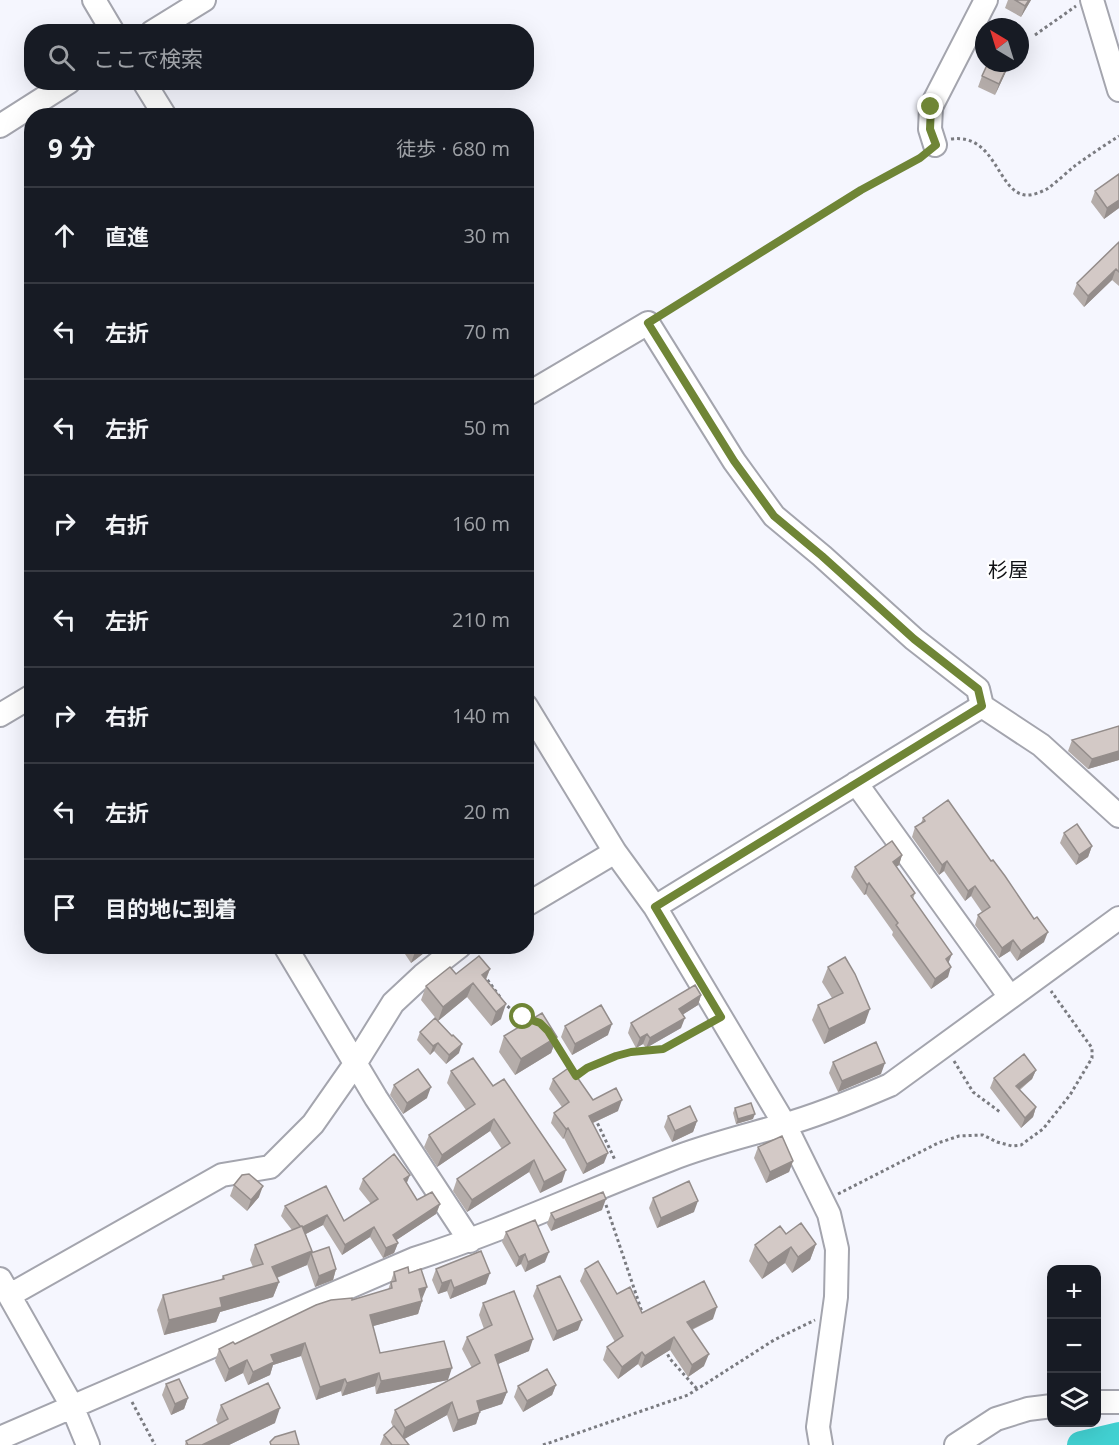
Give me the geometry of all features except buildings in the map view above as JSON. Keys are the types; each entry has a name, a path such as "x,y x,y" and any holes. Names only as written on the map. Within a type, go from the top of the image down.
{"street":[{"path":"94,0 108,24"},
{"path":"165,24 204,0"},
{"path":"936,145 930,129 931,107 986,0"},
{"path":"1092,0 1119,90"},
{"path":"28,108 56,90"},
{"path":"149,90 160,108"},
{"path":"0,126 24,111"},
{"path":"534,390 648,323 734,461 774,516 914,639 978,689 982,706 1041,745 1119,816"},
{"path":"0,715 24,701"},
{"path":"655,907 982,706"},
{"path":"534,719 615,852 655,907 721,1017 785,1125 829,1214 837,1249 836,1297 818,1427 821,1445"},
{"path":"856,783 1010,997"},
{"path":"534,900 615,852"},
{"path":"0,1438 414,1260 470,1242 670,1159 738,1137 785,1125 890,1086 1119,918"},
{"path":"290,954 355,1064 470,1242"},
{"path":"88,1445 72,1406 5,1287 222,1174 270,1167 313,1124 393,1004 423,975 450,954"},
{"path":"1101,1402 1119,1402"},
{"path":"956,1445 996,1419 1028,1409 1047,1407"}],"path":[{"path":"1035,35 1084,0"},
{"path":"648,323 861,190 920,158 936,145 962,138 971,140 987,153 1015,191 1023,195 1031,195 1047,189 1077,164 1119,136"},
{"path":"482,972 506,1006 523,1017 540,1023"},
{"path":"824,1202 948,1139 970,1134 983,1135 997,1142 1021,1146 1043,1129 1081,1079 1092,1058 1092,1048 1040,975"},
{"path":"576,1076 587,1068 623,1054 663,1049 721,1017"},
{"path":"553,1039 576,1076 580,1087"},
{"path":"945,1044 973,1092 1000,1112"},
{"path":"593,1115 624,1178"},
{"path":"600,1188 643,1314 648,1322"},
{"path":"543,1445 677,1399 697,1389 774,1340 817,1319 834,1315"},
{"path":"663,1346 670,1359 697,1389"},
{"path":"123,1384 155,1445"}],"waterway":[{"path":"1081,1445 1119,1436"}],"district":[{"name":"杉屋","path":"1008,570"}],"route":[{"path":"523,1017 540,1023 548,1031 576,1076 587,1068 616,1056 663,1049 721,1017 655,907 982,706 978,689 914,639 774,516 734,461 648,323 861,190 920,158 936,145 930,129 931,107"}]}
